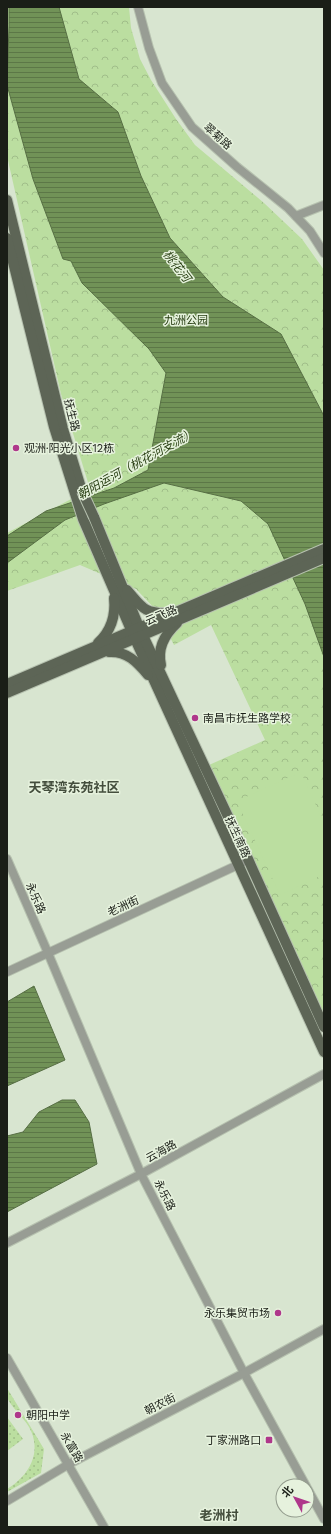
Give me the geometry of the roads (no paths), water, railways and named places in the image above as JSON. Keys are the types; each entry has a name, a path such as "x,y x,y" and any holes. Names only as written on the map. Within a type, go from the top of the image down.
{"main road":[{"name":"抚生路","path":"7,203 78,491 83,519 117,586 137,633"},
{"name":"抚生路","path":"7,238 54,426 78,491 94,517 117,586"},
{"name":"云飞路","path":"281,572 324,549"},
{"name":"云飞路","path":"7,684 94,647 137,633 281,572 324,558"},
{"path":"117,586 148,612 177,616 160,647 160,682"},
{"path":"94,647 111,628 117,586"},
{"name":"云飞路","path":"7,693 103,653 137,633"},
{"name":"抚生南路","path":"137,633 248,859 324,1027"},
{"path":"103,653 116,652 127,655 160,682"},
{"name":"抚生南路","path":"160,682 238,865 324,1052"}],"street":[{"name":"翠菊路","path":"138,7 148,48 162,83 192,127 237,167 288,208 310,231 324,254"},
{"path":"296,216 324,205"},
{"name":"永乐路","path":"7,859 142,1174 244,1373 301,1478"},
{"name":"老洲街","path":"7,972 248,859"},
{"name":"云海路","path":"7,1244 142,1174 324,1074"},
{"name":"朝农街","path":"7,1501 69,1464 244,1373 324,1329"},
{"name":"永富路","path":"7,1358 104,1527"},
{"name":"永乐路","path":"315,1503 324,1519"}],"water":[{"name":"桃花河","path":"9,7 59,7 79,79 118,112 141,176 170,238 223,297 281,334 324,416 324,657 305,604 268,524 241,501 164,483 104,504 65,520 7,563 7,536 46,511 114,488 148,470 166,373 149,349 82,283 71,261 63,259 33,179 7,85"},
{"path":"34,986 65,1060 7,1086 7,1002"},
{"path":"62,1100 75,1100 89,1122 97,1164 7,1212 7,1136 23,1132 39,1112"}],"place":[{"name":"观洲·阳光小区12栋","path":"16,448"},
{"name":"南昌市抚生路学校","path":"195,718"},
{"name":"永乐集贸市场","path":"278,1313"},
{"name":"朝阳中学","path":"18,1415"},
{"name":"丁家洲路口","path":"269,1440"}],"district":[{"name":"天琴湾东苑社区","path":"74,787"},
{"name":"老洲村","path":"219,1515"}],"park label":[{"name":"九洲公园","path":"186,320"}],"water label":[{"name":"朝阳运河（桃花河支流）","path":"136,464"}]}
